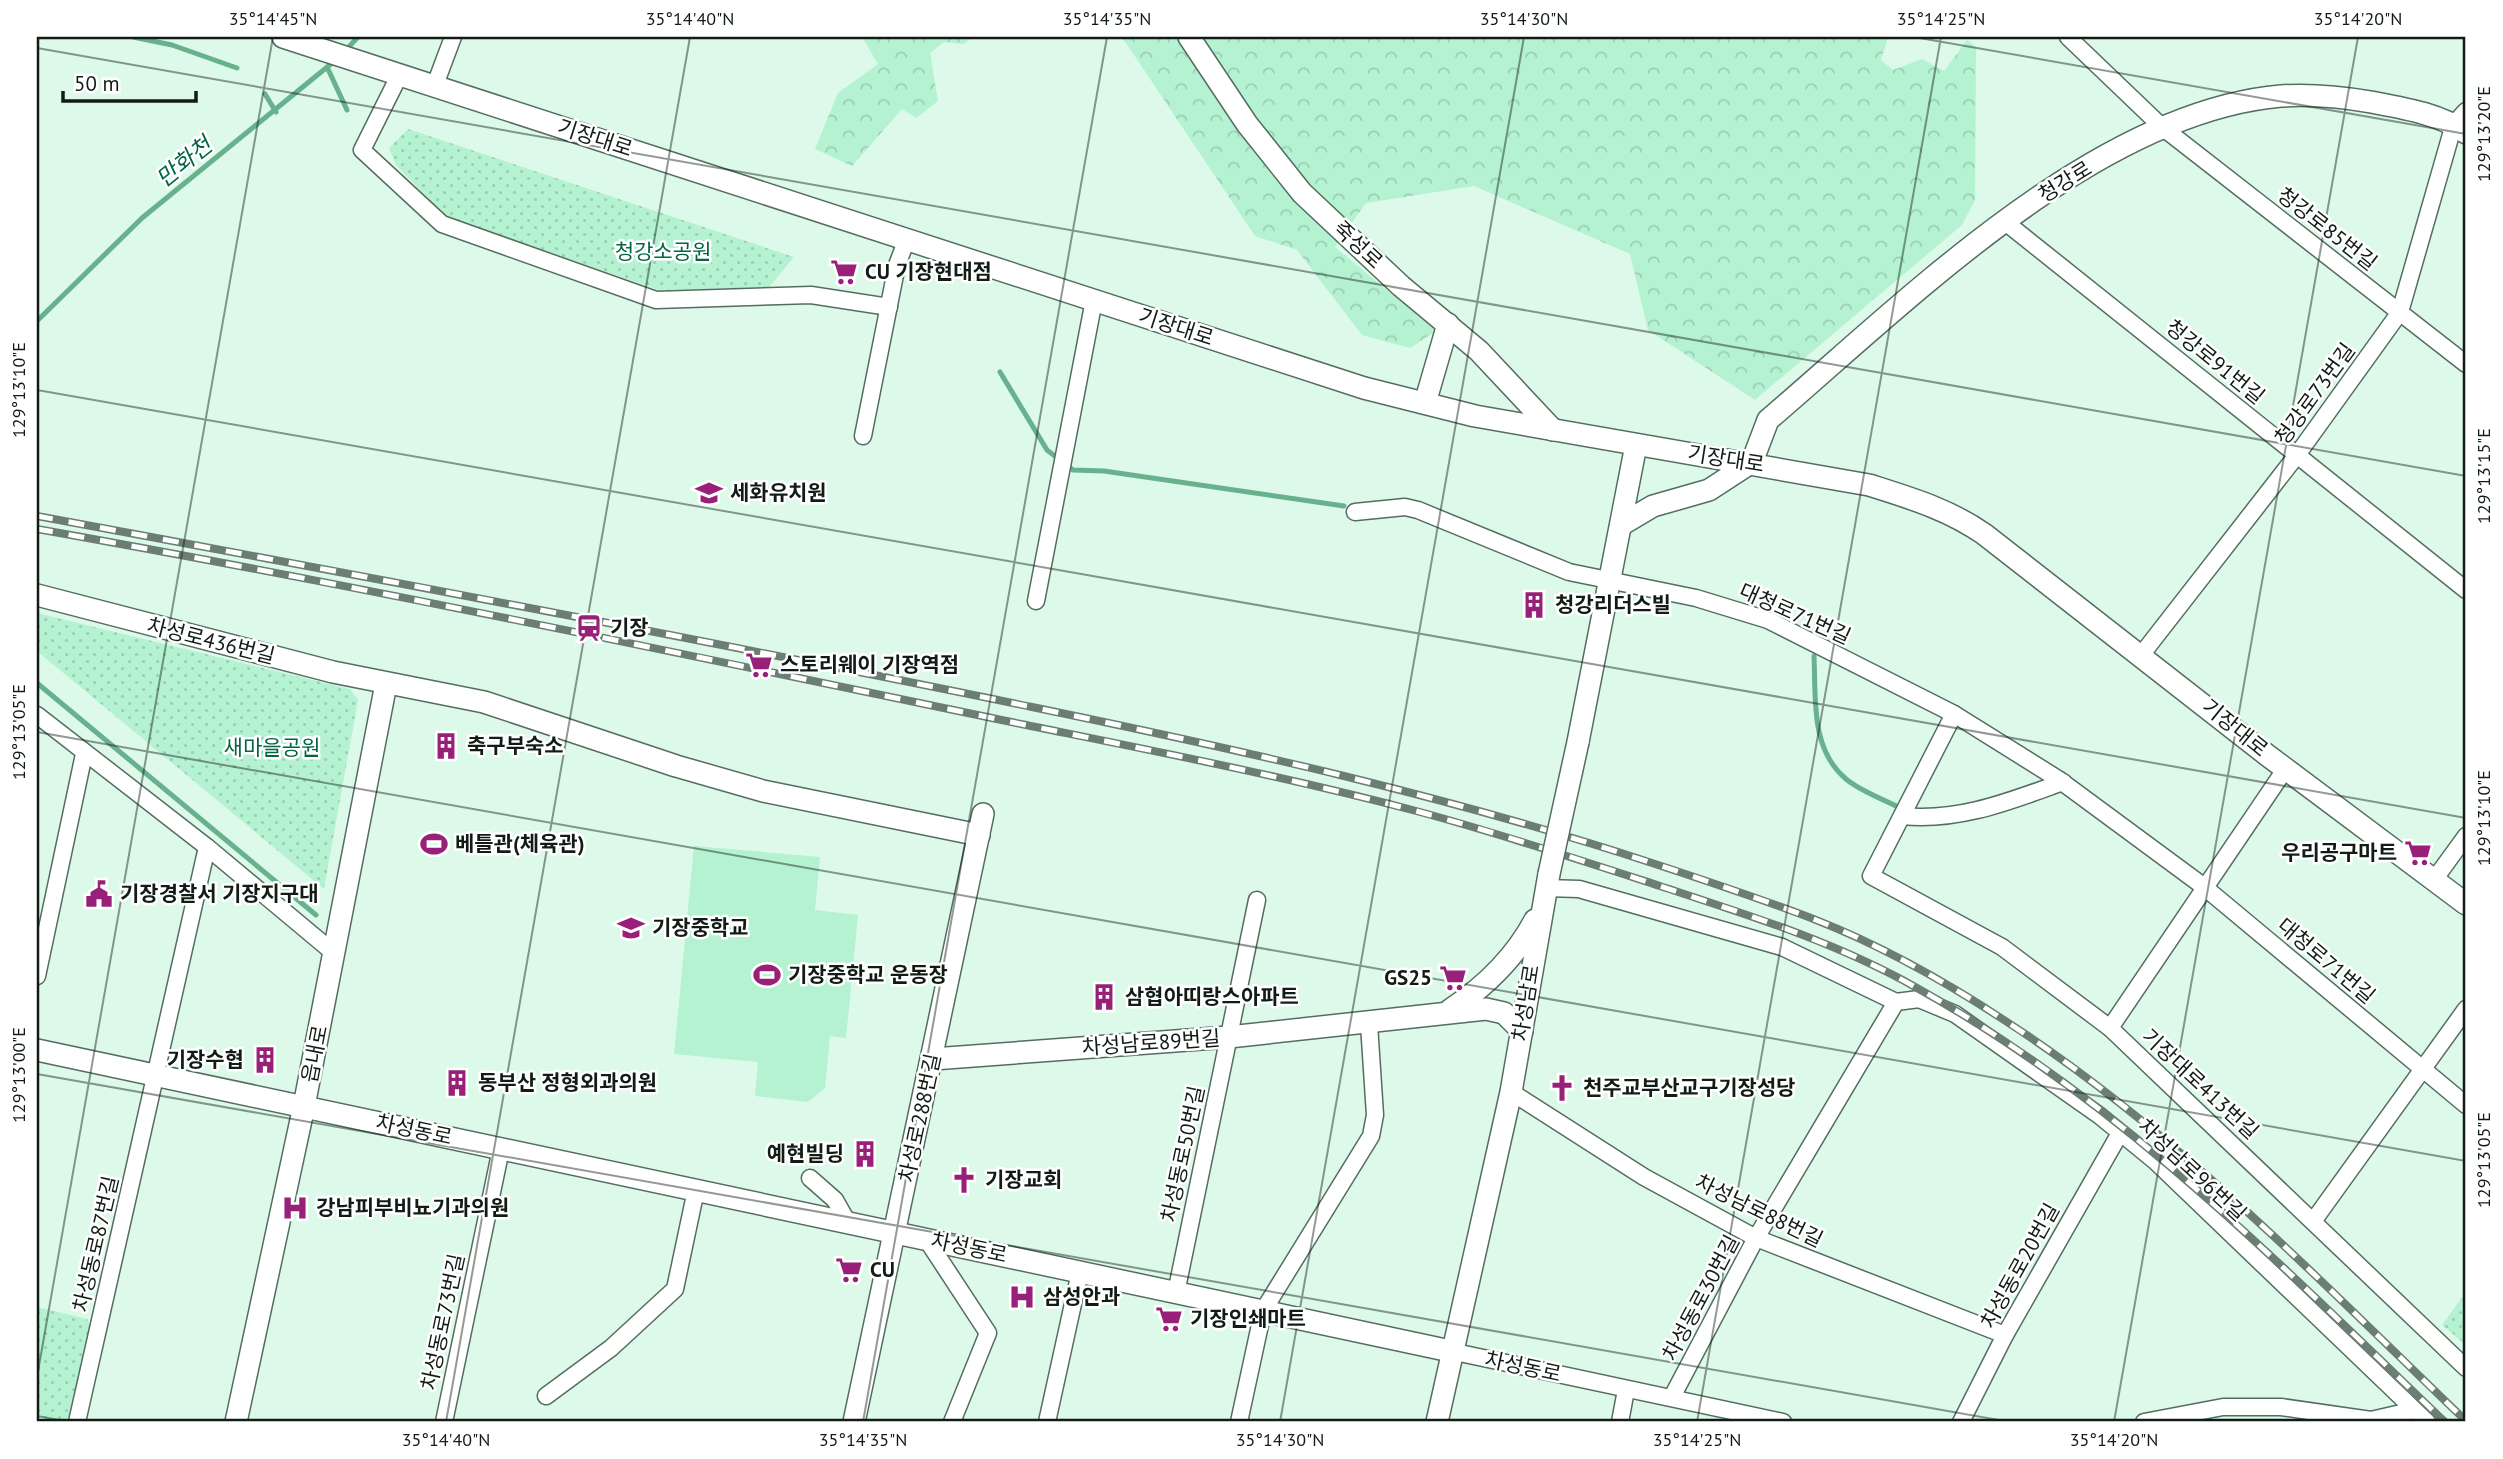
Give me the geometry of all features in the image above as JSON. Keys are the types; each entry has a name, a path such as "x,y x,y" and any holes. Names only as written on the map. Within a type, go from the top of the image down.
{"street":[{"name":"기장대로","path":"283,37 1364,388 1475,416 1752,462 1869,485 1959,516 2466,904"},
{"path":"435,85 453,37"},
{"name":"죽성로","path":"1189,37 1247,124 1302,193 1401,286 1492,363 1553,430"},
{"name":"청강로85번길","path":"2068,37 2162,127 2466,363"},
{"path":"396,73 362,150 442,224 656,300 811,295 889,307"},
{"name":"청강로","path":"1752,462 1768,420 2004,221 2104,158 2162,127 2221,108 2283,96 2356,99 2462,123"},
{"name":"청강로73번길","path":"2142,654 2297,455 2400,312 2462,123"},
{"name":"청강로91번길","path":"2004,221 2466,590"},
{"path":"863,436 889,307 906,239"},
{"path":"1036,601 1094,300"},
{"path":"1425,403 1448,324"},
{"name":"차성남로","path":"1437,1422 1455,1352 1511,1091 1545,888 1578,742 1636,444"},
{"path":"1620,525 1653,506 1709,490 1752,462"},
{"path":"1355,512 1405,507 1418,510 1560,569 1610,582"},
{"name":"대청로71번길","path":"1610,582 1696,597 1768,620 1954,714 2063,782 2203,886 2466,1105"},
{"name":"차성로436번길","path":"37,595 386,684 446,692 484,702 676,766 763,791 981,824"},
{"name":"읍내로","path":"236,1422 304,1106 386,684"},
{"path":"1954,714 1902,816 1946,817 1968,813 2063,782"},
{"path":"37,715 206,848 334,954"},
{"path":"37,976 84,754"},
{"name":"기장대로","path":"2203,886 2286,768"},
{"name":"기장대로413번길","path":"1902,816 1871,876 2002,947 2110,1028 2466,1368"},
{"name":"차성로288번길","path":"854,1422 981,824"},
{"path":"2434,880 2466,836"},
{"path":"155,1075 206,848"},
{"path":"2110,1028 2203,886"},
{"path":"1444,1014 1472,996 1508,961 1529,932 1545,888 1579,890 1782,947 1896,1002"},
{"name":"차성동로50번길","path":"1176,1293 1258,900"},
{"name":"차성남로96번길","path":"1896,1002 1919,999 1955,1014 2120,1133 2155,1161 2427,1422"},
{"name":"차성동로30번길","path":"1672,1398 1756,1238 1896,1002"},
{"path":"2314,1220 2466,1009"},
{"name":"차성남로89번길","path":"933,1059 1229,1037 1495,1010 1504,1013 1522,1031"},
{"path":"1239,1422 1263,1311 1371,1136 1375,1115 1369,1024"},
{"name":"차성동로","path":"37,1050 1783,1422"},
{"name":"차성동로87번길","path":"77,1422 155,1075"},
{"name":"차성남로88번길","path":"1511,1091 1644,1177 1756,1238 2005,1335"},
{"name":"차성동로20번길","path":"1961,1422 2005,1335 2120,1133"},
{"name":"차성동로73번길","path":"444,1422 501,1149"},
{"path":"810,1178 835,1200 848,1223"},
{"path":"546,1396 611,1348 675,1289 696,1190"},
{"path":"927,1240 988,1333 952,1422"},
{"path":"1047,1422 1080,1272"},
{"path":"1619,1422 1626,1390"},
{"path":"2144,1422 2223,1407 2281,1407 2371,1420 2414,1410"}],"green space":[{"path":"862,37 973,37 964,44 944,42 930,53 938,101 916,118 902,109 852,166 815,149 838,93 878,64"},
{"path":"1122,37 1888,37 1881,60 1893,70 1922,59 1944,71 1967,40 1976,47 1975,200 1962,225 1755,400 1648,330 1630,254 1474,186 1366,203 1335,247 1436,331 1410,348 1362,335 1297,250 1255,236"},
{"name":"청강소공원","path":"408,129 794,257 769,287 659,290 446,217 396,165 389,148"},
{"name":"새마을공원","path":"37,613 350,689 358,700 324,889 37,651"},
{"name":"기장중학교 운동장","path":"694,846 820,857 815,910 858,915 846,1038 830,1036 825,1088 808,1102 755,1096 758,1062 674,1054"},
{"path":"2466,1292 2466,1345 2442,1325"},
{"path":"37,1307 87,1319 92,1330 76,1411 61,1422 37,1416"}],"waterway":[{"path":"133,37 172,45 237,68"},
{"name":"만화천","path":"344,52 358,37"},
{"name":"만화천","path":"37,321 142,218 337,59"},
{"path":"328,69 347,110"},
{"path":"265,94 276,112"},
{"path":"1000,372 1047,450 1073,470 1104,471 1344,506"},
{"path":"1814,656 1817,722 1826,753 1834,767 1846,779 1900,808"},
{"path":"37,683 316,915"}],"railway":[{"path":"37,516 784,657 1110,723 1266,758 1498,816 1714,883 1796,912 1864,941 1936,978 2067,1063 2187,1158 2244,1209 2466,1421"},
{"path":"37,529 529,623 1321,787 1510,838 1791,931 1855,957 1917,988 1991,1032 2062,1081 2195,1188 2321,1303 2445,1422"}],"place":[{"name":"CU 기장현대점","path":"844,272"},
{"name":"세화유치원","path":"709,493"},
{"name":"청강리더스빌","path":"1534,605"},
{"name":"기장","path":"589,628"},
{"name":"스토리웨이 기장역점","path":"759,665"},
{"name":"축구부숙소","path":"446,746"},
{"name":"베틀관(체육관)","path":"434,844"},
{"name":"우리공구마트","path":"2418,853"},
{"name":"기장경찰서 기장지구대","path":"99,894"},
{"name":"기장중학교","path":"631,928"},
{"name":"기장중학교 운동장","path":"767,975"},
{"name":"GS25","path":"1453,978"},
{"name":"삼협아띠랑스아파트","path":"1104,997"},
{"name":"기장수협","path":"265,1060"},
{"name":"동부산 정형외과의원","path":"457,1083"},
{"name":"천주교부산교구기장성당","path":"1562,1088"},
{"name":"예현빌딩","path":"865,1154"},
{"name":"기장교회","path":"964,1180"},
{"name":"강남피부비뇨기과의원","path":"295,1208"},
{"name":"CU","path":"849,1270"},
{"name":"삼성안과","path":"1022,1297"},
{"name":"기장인쇄마트","path":"1169,1319"}]}
